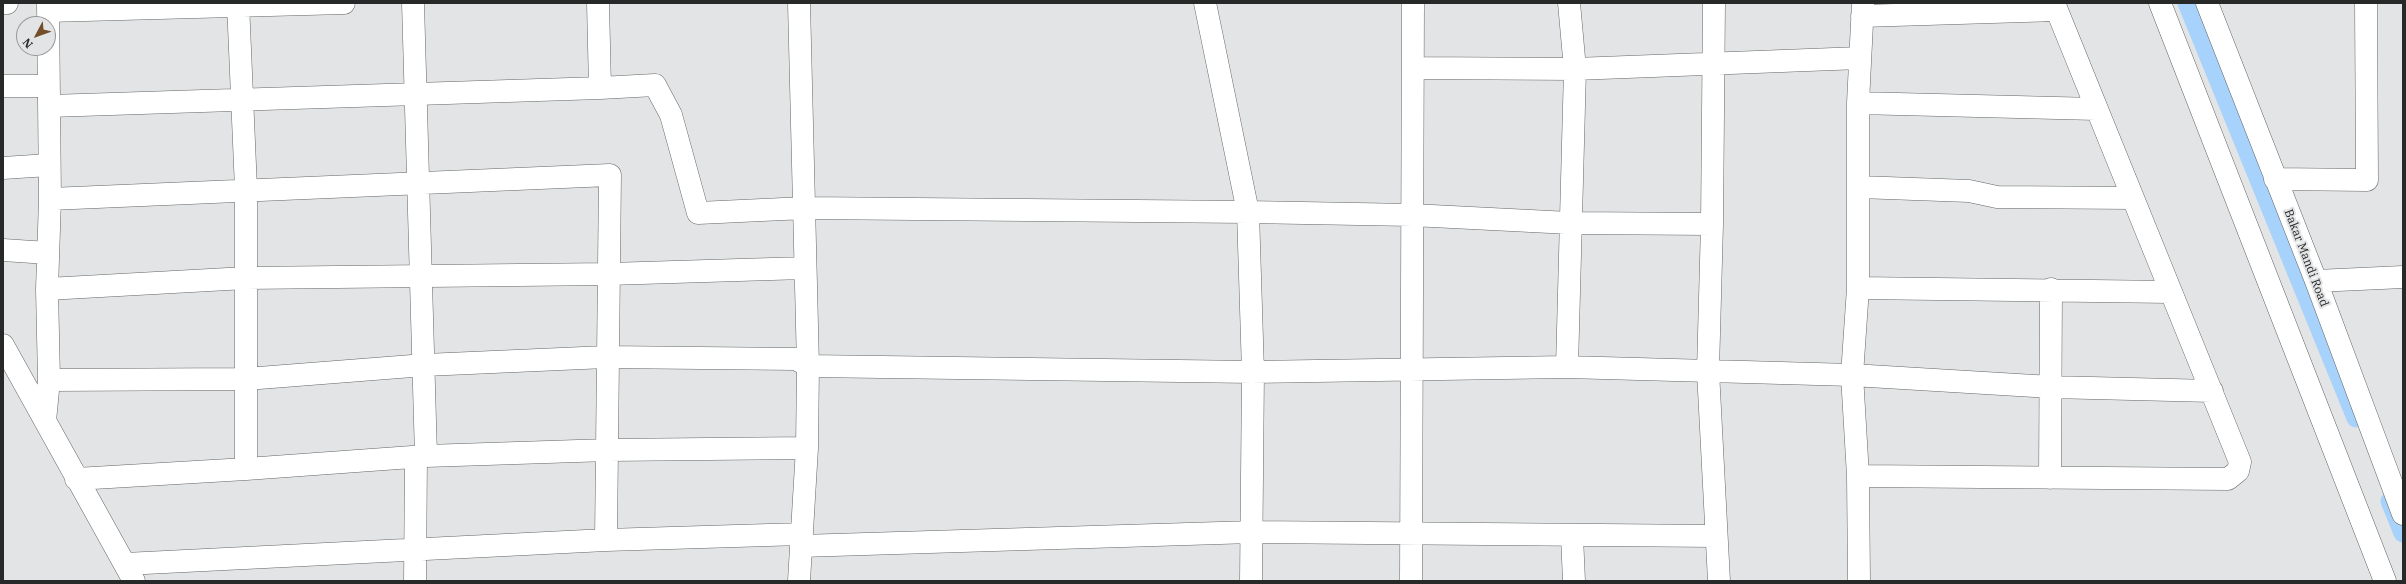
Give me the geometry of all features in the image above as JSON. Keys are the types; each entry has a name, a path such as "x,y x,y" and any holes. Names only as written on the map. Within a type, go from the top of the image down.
{"street":[{"path":"45,421 49,380 47,289 50,199 48,7 344,3"},
{"path":"413,3 417,95 419,277 425,365 416,550 416,581"},
{"path":"598,3 600,88"},
{"path":"799,3 805,208 804,268 808,366 807,448 799,581"},
{"path":"1204,3 1248,212 1253,372 1251,581"},
{"path":"1411,581 1414,3"},
{"path":"1567,366 1575,69 1569,3"},
{"path":"1714,3 1712,224 1708,371 1719,581"},
{"path":"2160,3 2385,581"},
{"name":"Bakar Mandi Road","path":"2207,3 2316,281 2403,514"},
{"path":"2275,179 2367,180 2366,3"},
{"path":"238,4 246,189 246,469"},
{"path":"1858,476 2228,479 2238,472 2240,462 2055,7 1863,9 1858,103 1858,288 1852,375 1858,476 1859,581"},
{"path":"1413,68 1575,69 1860,58"},
{"path":"3,86 49,96 243,101 655,85 670,116 698,213 805,208 1248,212 1412,216 1570,223 1712,224"},
{"path":"1858,103 2096,109"},
{"path":"3,168 49,165"},
{"path":"50,199 246,189 418,184 610,175 606,358 608,450 606,540"},
{"path":"1859,187 1962,191 1997,197 2133,198"},
{"path":"3,250 48,253"},
{"path":"47,289 246,278 609,274 804,268"},
{"path":"2316,281 2403,277"},
{"path":"1858,288 2051,289 2171,292"},
{"path":"2050,478 2051,289"},
{"path":"3,345 76,479 130,573 416,550 606,540 801,540 1252,532 1572,536 1716,536"},
{"path":"49,380 246,379 425,365 606,358 796,359 808,366 1253,372 1567,366 1852,375 2050,387 2212,391"},
{"path":"76,479 246,469 421,456 608,450 807,448"},
{"path":"1572,536 1574,581"}],"waterway":[{"path":"2187,3 2356,418"},
{"path":"2390,501 2403,533"}]}
